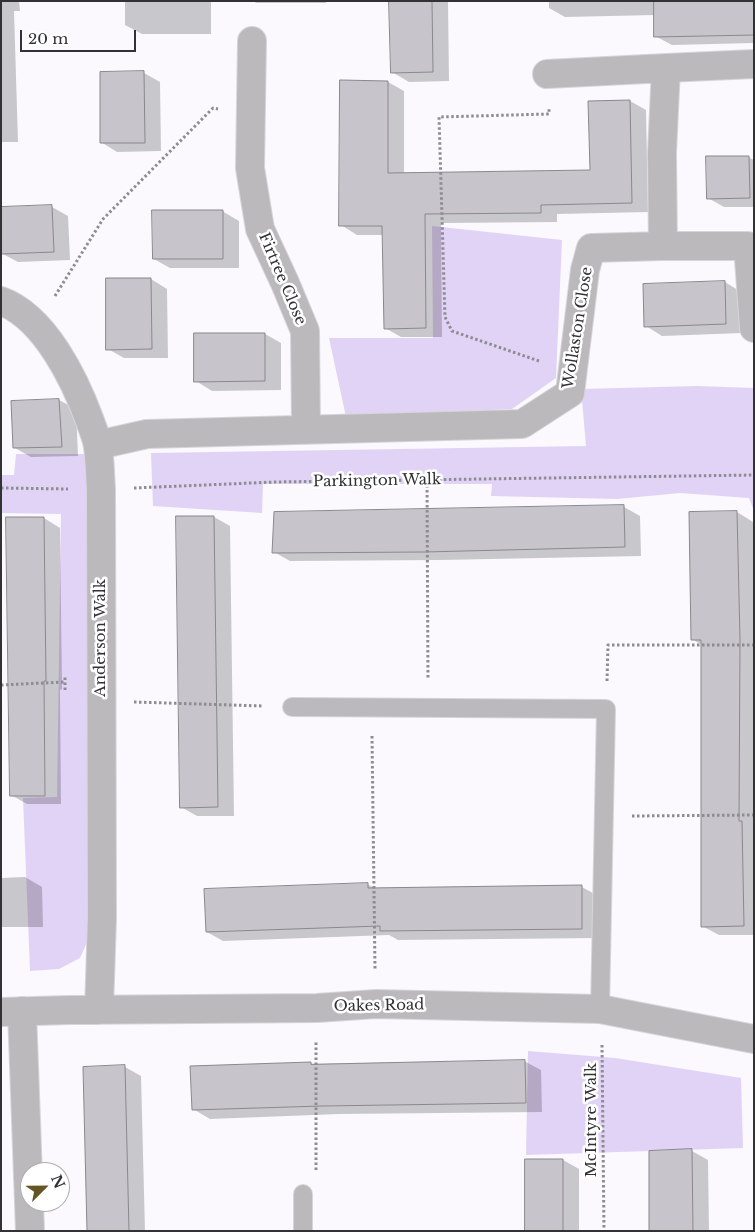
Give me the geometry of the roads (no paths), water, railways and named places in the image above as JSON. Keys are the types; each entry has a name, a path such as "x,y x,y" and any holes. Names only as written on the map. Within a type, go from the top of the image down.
{"street":[{"name":"Firtree Close","path":"252,41 250,168 260,230 285,282 305,331 306,429"},
{"path":"547,74 754,64"},
{"path":"662,246 662,153 666,68"},
{"name":"Wollaston Close","path":"306,429 522,424 570,393 585,270 591,248 748,246 754,328"},
{"name":"Anderson Walk","path":"1,301 9,304 37,326 58,354 80,395 98,446 101,489 102,918 99,1010"},
{"path":"98,446 147,434 306,429"},
{"name":"Oakes Road","path":"11,1012 316,1008 376,1004 600,1009 754,1039"},
{"path":"11,1012 30,1231"}],"lane":[{"path":"292,707 606,709 600,1009"},
{"path":"303,1194 304,1231"}]}
